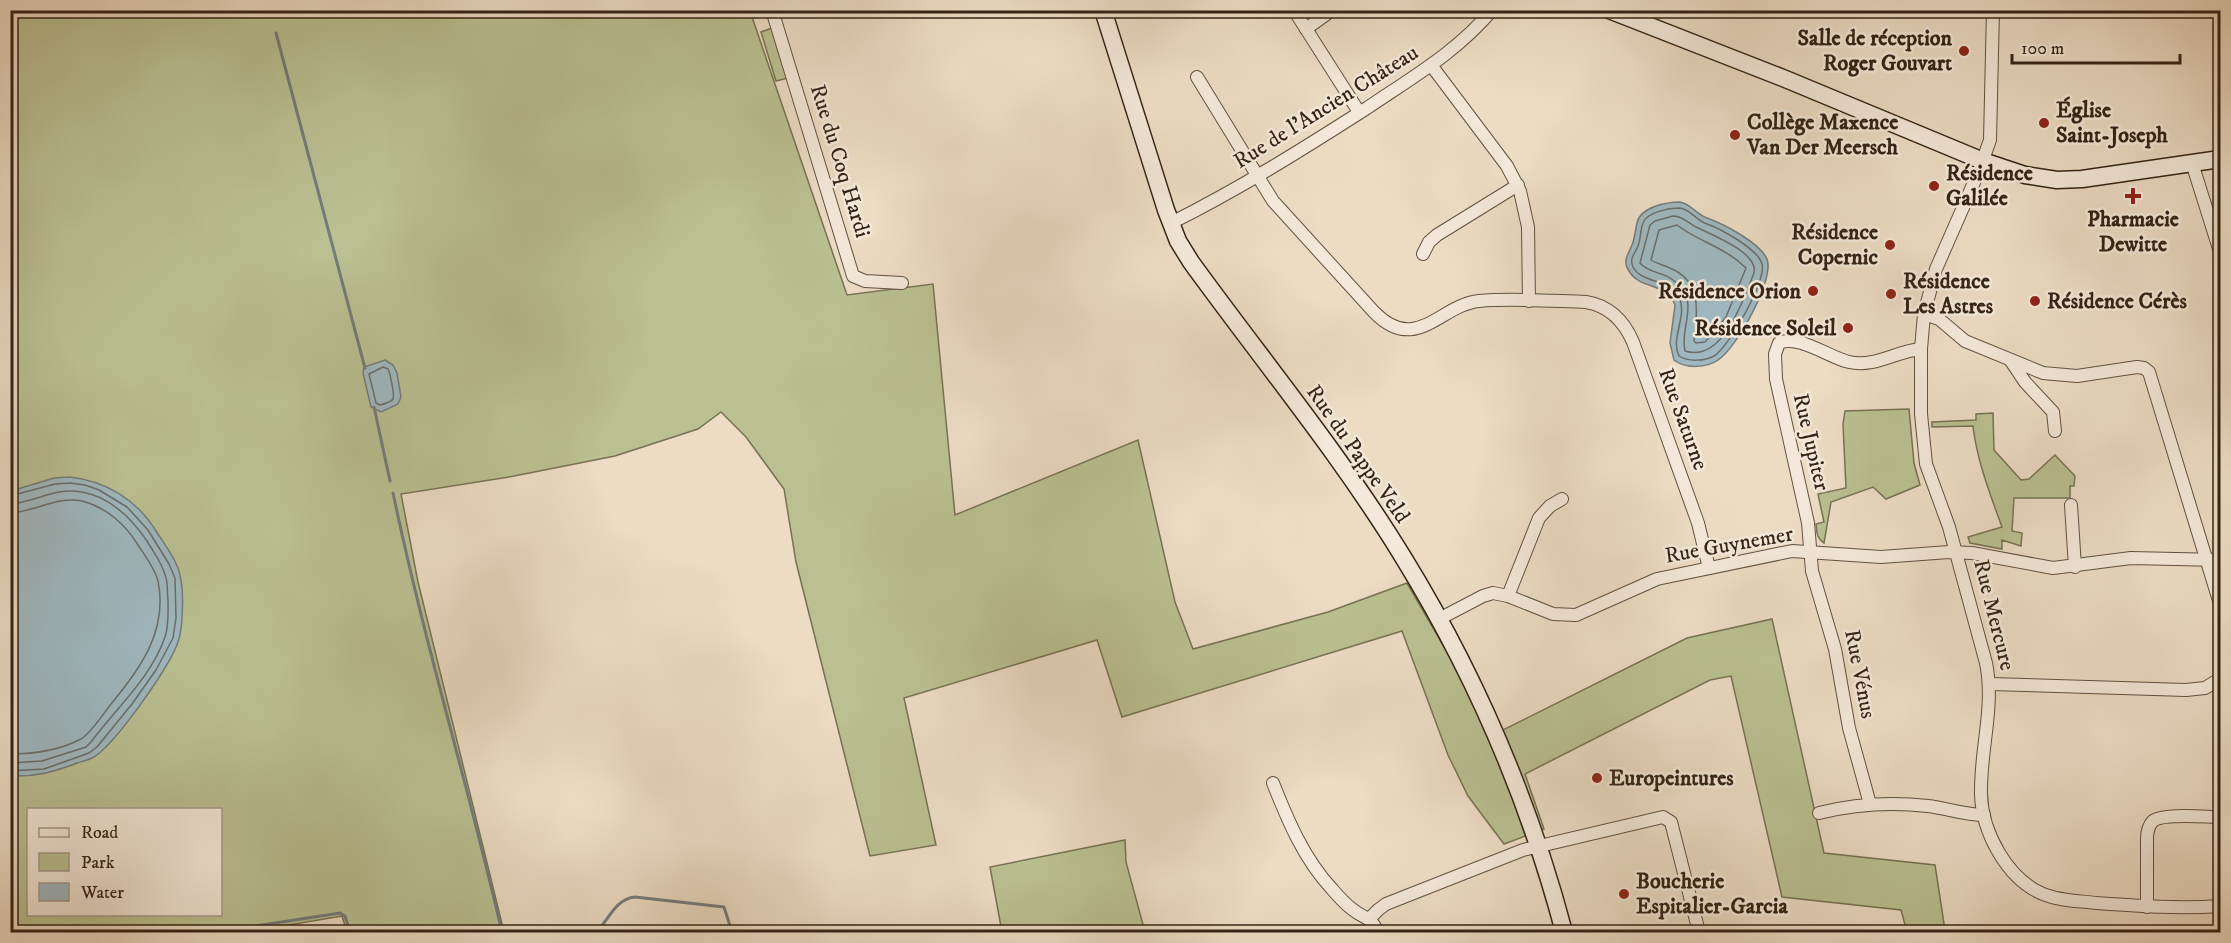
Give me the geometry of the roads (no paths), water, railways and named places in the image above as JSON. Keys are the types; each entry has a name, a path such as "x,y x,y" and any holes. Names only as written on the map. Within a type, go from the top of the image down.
{"street":[{"name":"Rue du Pappe Veld","path":"1103,10 1171,223 1191,262 1374,513 1439,619 1495,731 1538,846 1564,933"},
{"path":"1294,10 1359,112"},
{"path":"1306,29 1332,10"},
{"name":"Rue de l'Ancien Château","path":"1171,223 1258,176 1431,65 1468,37 1492,10"},
{"path":"1609,10 1754,66 1983,161 2025,175 2056,180 2091,178 2220,159"},
{"name":"Rue Mercure","path":"1993,10 1991,128 1988,146 1940,258 1924,314 1921,349 1921,414 1926,464 1956,552 1990,684 1981,788 1984,815 1996,847 2007,865 2023,881 2040,892 2069,900 2147,907 2220,906"},
{"name":"Rue du Coq Hardi","path":"773,11 853,276 865,281 902,283"},
{"path":"1197,77 1277,206 1374,312 1390,324 1410,329 1424,327 1463,305 1476,302 1528,302 1528,227 1518,185 1507,166 1431,65"},
{"path":"2192,163 2220,252"},
{"path":"1423,254 1429,242 1437,235 1518,185"},
{"name":"Rue Saturne","path":"1528,302 1592,303 1615,315 1630,335 1698,523 1709,568"},
{"path":"1924,314 1939,319 1965,341 2036,371 2063,376 2137,367 2149,372 2220,604"},
{"name":"Rue Jupiter","path":"1810,552 1808,523 1776,379 1775,354 1779,343 1786,340 1797,342 1845,361 1860,363 1877,362 1921,349"},
{"path":"2011,361 2025,382 2053,412 2055,431"},
{"path":"1508,596 1539,518 1550,506 1562,500"},
{"path":"2071,505 2075,567"},
{"name":"Rue Guynemer","path":"1439,619 1487,594 1499,593 1549,613 1572,615 1657,579 1787,552 1881,557 1956,552 1996,556 2037,566 2075,567 2116,559 2220,560"},
{"name":"Rue Vénus","path":"1810,552 1812,572 1836,655 1849,728 1870,804"},
{"path":"1990,684 2193,690 2205,688 2220,679"},
{"path":"1273,783 1293,831 1312,863 1328,885 1348,906 1370,918 1378,933"},
{"path":"1819,813 1870,804 1924,806 1984,815"},
{"path":"1370,918 1386,904 1517,852 1660,817 1671,822 1699,933"},
{"path":"2147,907 2147,839 2152,823 2163,818 2220,817"}],"water":[{"path":"1680,202 1741,235 1757,247 1767,259 1768,269 1760,297 1744,328 1726,353 1713,363 1702,366 1684,365 1674,360 1670,343 1675,305 1666,293 1634,277 1626,264 1636,226 1643,213 1655,206"},
{"path":"385,360 393,365 397,373 401,397 398,404 381,412 371,407 363,373 364,367"},
{"path":"70,477 96,483 130,501 148,520 170,552 176,563 181,582 182,616 179,639 155,684 104,749 90,759 52,771 28,776 11,776 11,491 54,478"}],"waterway":[{"path":"276,33 365,368"},
{"path":"374,407 390,481"},
{"path":"393,493 418,603 502,932"},
{"path":"596,932 617,906 635,897 724,907 732,932"},
{"path":"216,932 340,913 345,916 350,932"}],"place":[{"name":"Salle de réception Roger Gouvart","path":"1964,51"},
{"name":"Église Saint-Joseph","path":"2044,123"},
{"name":"Collège Maxence Van Der Meersch","path":"1735,135"},
{"name":"Résidence Galilée","path":"1934,186"},
{"name":"Pharmacie Dewitte","path":"2133,196"},
{"name":"Résidence Copernic","path":"1890,245"},
{"name":"Résidence Orion","path":"1813,291"},
{"name":"Résidence Les Astres","path":"1891,294"},
{"name":"Résidence Cérès","path":"2035,301"},
{"name":"Résidence Soleil","path":"1848,328"},
{"name":"Europeintures","path":"1597,778"},
{"name":"Boucherie Espitalier-Garcia","path":"1624,894"}]}
